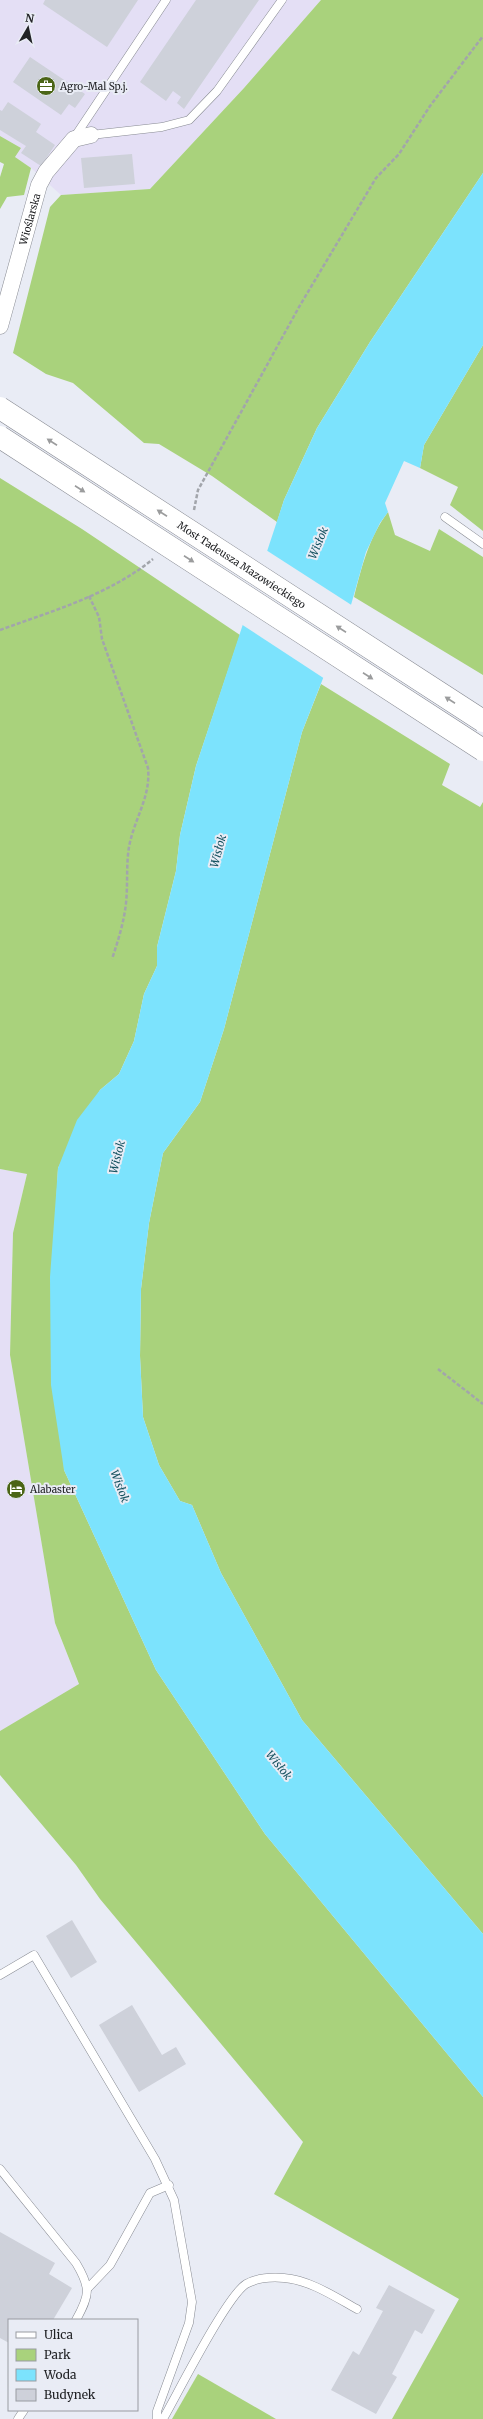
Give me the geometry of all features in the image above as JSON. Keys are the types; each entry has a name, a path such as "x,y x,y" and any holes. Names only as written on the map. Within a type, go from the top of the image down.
{"main road":[{"name":"Most Tadeusza Mazowieckiego","path":"0,408 483,721"},
{"path":"0,437 483,750"}],"street":[{"path":"74,139 91,135"},
{"name":"Wioślarska","path":"0,326 4,295 39,185 46,172 74,139"}],"lane":[{"path":"74,139 166,0"},
{"path":"91,135 162,128 189,120 217,91 282,0"},
{"path":"445,517 483,544"},
{"path":"0,1975 34,1955 156,2159 169,2185 174,2200 192,2302 189,2323 157,2411 157,2419"},
{"path":"0,2169 76,2263 88,2288 86,2302 77,2319"},
{"path":"88,2288 110,2265 150,2193 169,2185"},
{"path":"163,2419 224,2311 236,2293 246,2284 258,2280 285,2278 316,2288 357,2309"}],"path":[{"path":"193,515 198,490 299,307 376,178 399,154 430,106 483,36"},
{"path":"0,630 89,596 141,569 159,554"},
{"path":"89,596 99,618 102,639 148,768 149,781 148,792 139,812 129,848 124,921 112,959"},
{"path":"438,1370 483,1404"}],"shaded area":[{"path":"0,0 321,0 244,88 150,189 61,195 31,168 15,157 21,148 0,136"},
{"name":"Alabaster","path":"0,1169 27,1174 13,1233 10,1355 55,1623 79,1685 0,1731"}],"green space":[{"path":"321,0 483,0 483,173 370,342 317,428 284,500 277,522 212,476 159,444 144,443 73,383 46,374 13,353 50,207 61,195 150,189 244,88"},
{"path":"0,136 21,148 15,157 31,168 24,195 7,197 0,209 0,177 4,164 0,162"},
{"path":"483,345 483,531 450,505 458,487 420,468 424,445"},
{"path":"0,478 82,529 240,635 196,766 180,835 176,871 157,947 157,966 144,994 134,1041 119,1074 100,1090 58,1168 56,1207 64,1470 156,1670 265,1834 483,2097 483,2419 392,2419 459,2299 274,2194 303,2142 100,1899 76,1865 0,1775 0,1731 79,1684 55,1623 10,1355 13,1233 27,1174 0,1169"},
{"path":"388,512 395,535 430,551 439,529 483,557 483,675 354,597 363,563 371,542"},
{"path":"321,684 450,764 442,785 480,807 483,802 483,1934 302,1720 221,1573 192,1505 180,1501 159,1465 143,1417 140,1356 141,1289 149,1223 163,1153 200,1102 224,1029 302,732"},
{"path":"198,2374 276,2419 172,2419"}],"water":[{"name":"Wisłok","path":"483,173 483,345 424,445 420,468 404,461 385,503 388,512 380,523 366,552 349,612 302,732 224,1029 200,1102 163,1153 149,1223 141,1289 140,1356 143,1417 159,1465 180,1501 192,1505 221,1573 302,1720 483,1934 483,2097 265,1834 156,1670 64,1470 51,1385 50,1277 58,1168 77,1120 100,1090 119,1074 134,1041 144,994 157,966 157,947 176,871 180,835 196,766 284,500 317,428 370,342"}],"pier":[{"path":"266,550 353,606 325,679 241,624"}],"building":[{"path":"45,0 138,0 107,47 43,4"},
{"path":"196,0 259,0 184,109 177,103 181,97 173,91 166,101 140,82"},
{"name":"Agro-Mal Sp.j.","path":"30,57 85,94 75,108 69,104 61,115 13,82"},
{"path":"8,102 41,124 36,132 55,145 41,166 21,153 26,146 0,130 0,110 2,111"},
{"path":"132,154 135,184 84,188 81,158"},
{"path":"72,1920 97,1962 71,1978 46,1936"},
{"path":"132,2005 162,2055 176,2047 186,2064 139,2092 99,2025"},
{"path":"0,2232 55,2263 49,2274 72,2288 54,2319 8,2319 8,2342 0,2338"},
{"path":"389,2285 435,2310 422,2334 415,2330 392,2374 397,2377 376,2414 331,2390 353,2351 359,2355 383,2311 376,2308"}],"place":[{"name":"Agro-Mal Sp.j.","path":"46,86"},
{"name":"Alabaster","path":"16,1489"}]}
